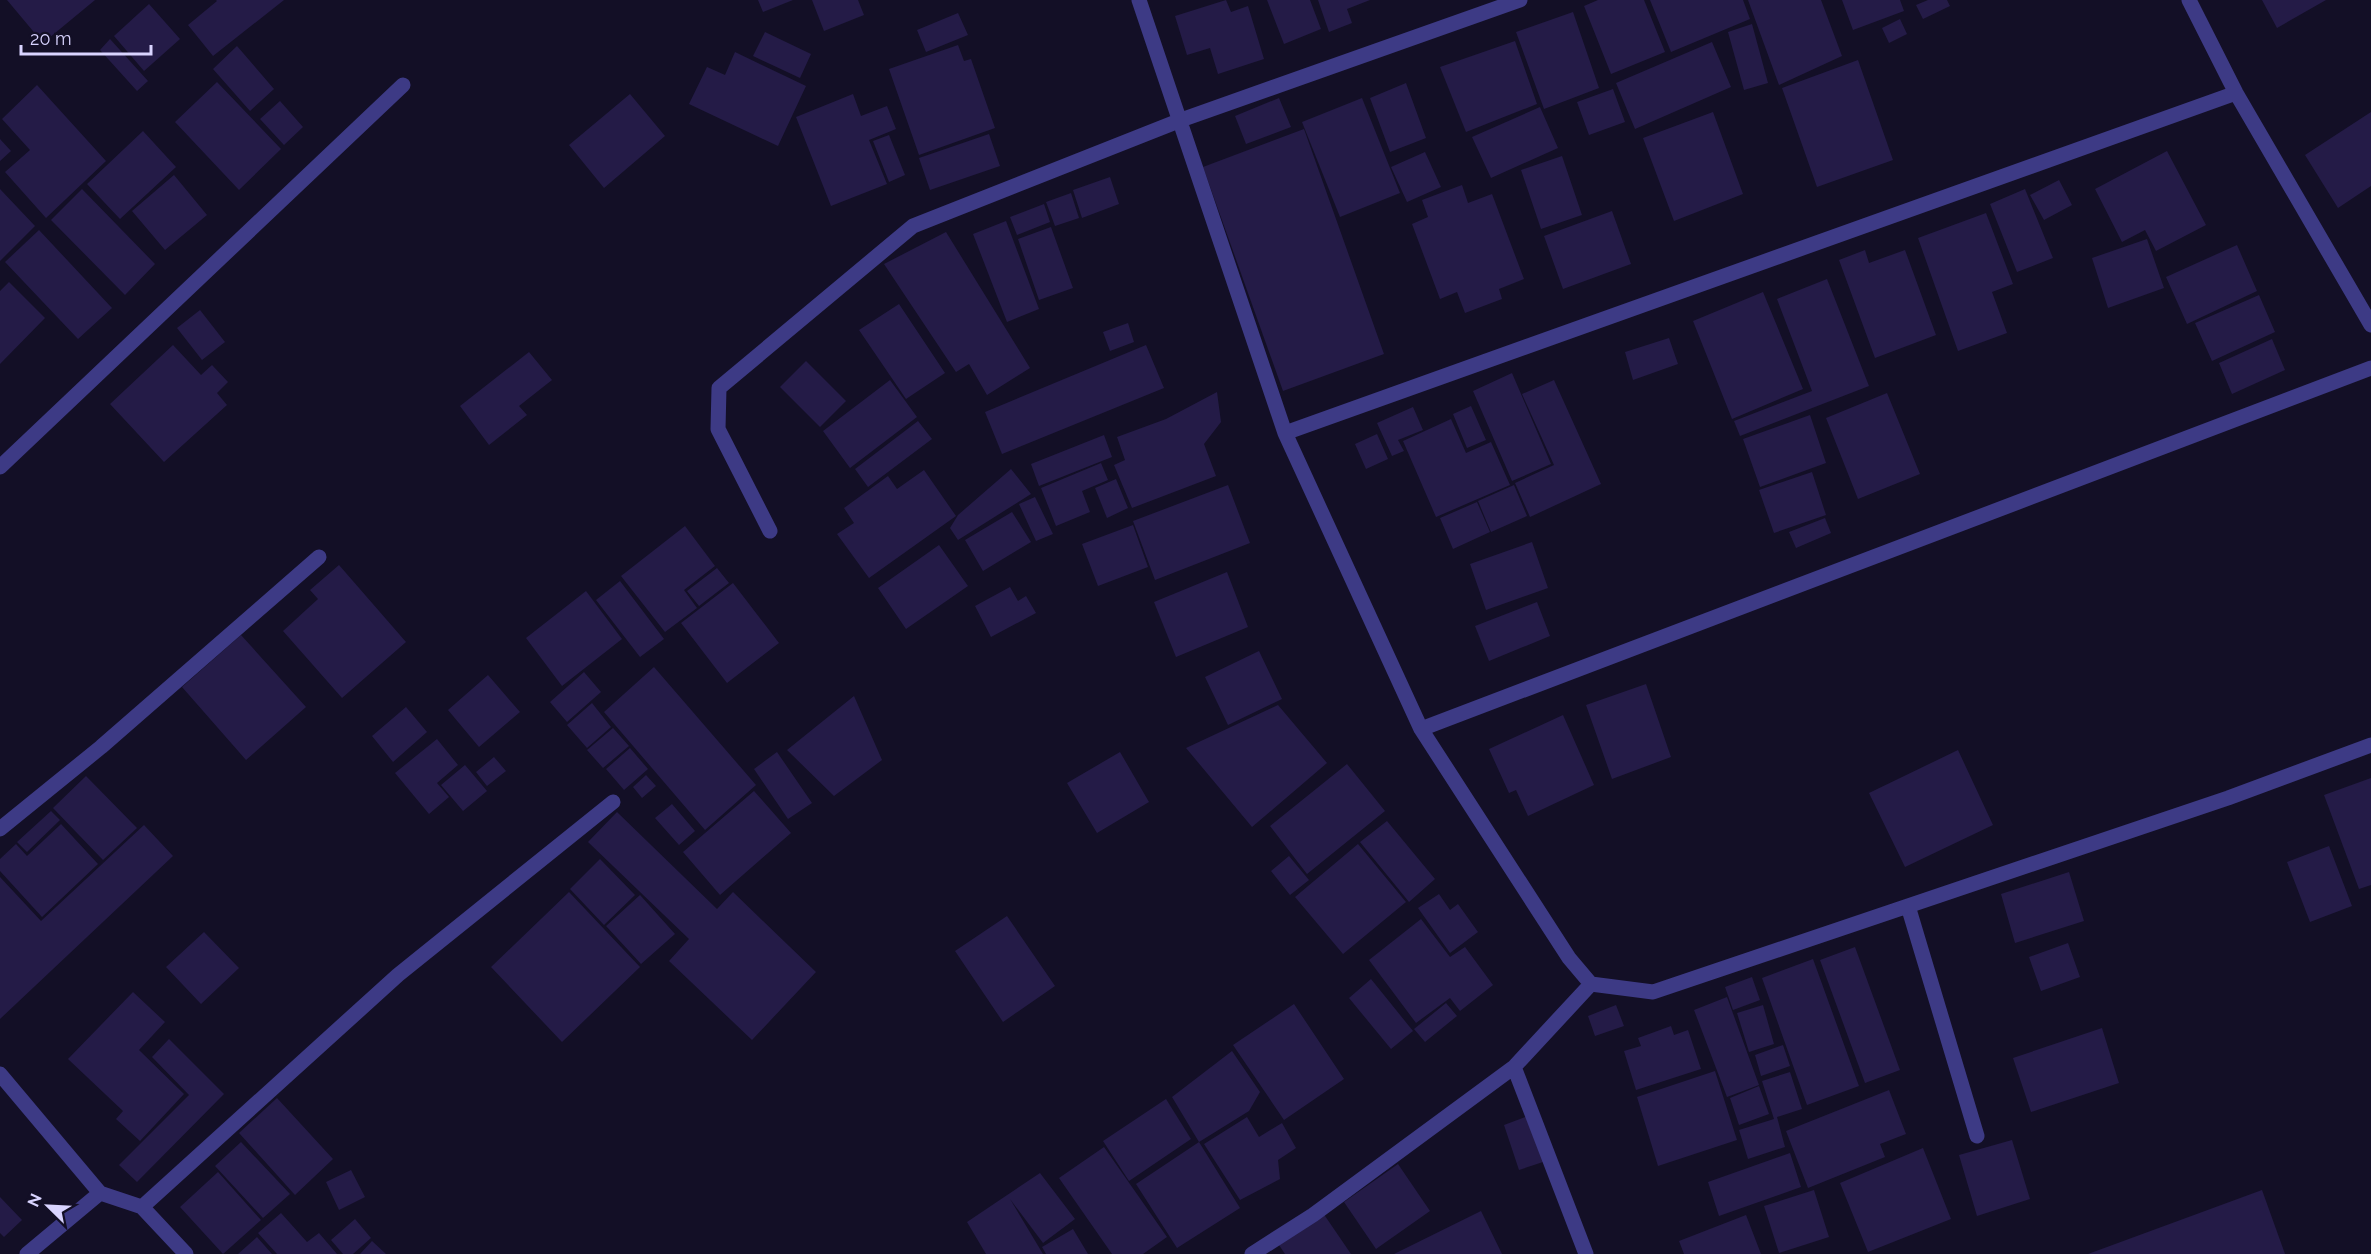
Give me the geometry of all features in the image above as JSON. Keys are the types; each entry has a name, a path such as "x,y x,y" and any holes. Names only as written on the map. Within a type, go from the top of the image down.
{"street":[{"path":"1139,0 1285,433 1420,729 1569,958 1591,984 1653,992 2228,798 2371,745"},
{"path":"770,531 718,429 719,388 913,226 1181,120 1520,0"},
{"path":"2189,0 2236,93 2371,326"},
{"path":"0,466 403,85"},
{"path":"1285,433 2236,93"},
{"path":"1420,729 2371,369"},
{"path":"0,829 101,747 319,556"},
{"path":"142,1207 398,975 613,802"},
{"path":"1908,906 1977,1136"},
{"path":"1252,1254 1313,1215 1514,1067 1591,984"},
{"path":"1514,1067 1587,1254"},
{"path":"0,1074 100,1193 142,1207 186,1254"},
{"path":"27,1254 100,1193"}],"building":[{"path":"7,0 95,0 43,43"},
{"path":"216,0 284,0 213,56 188,25"},
{"path":"758,0 793,0 763,12"},
{"path":"812,0 858,0 864,15 824,31"},
{"path":"1226,0 1231,12 1248,6 1264,59 1218,74 1210,48 1187,55 1175,16"},
{"path":"1267,0 1310,0 1321,29 1284,44"},
{"path":"1318,0 1370,0 1347,9 1352,23 1329,32"},
{"path":"1598,0 1644,0 1665,52 1611,74 1584,6"},
{"path":"1650,0 1743,0 1750,19 1671,52"},
{"path":"1748,0 1821,0 1842,56 1779,85"},
{"path":"1842,0 1900,0 1904,11 1853,30"},
{"path":"1928,0 1947,0 1950,6 1923,19 1916,5"},
{"path":"2262,0 2326,0 2277,28"},
{"path":"149,4 180,39 144,71 114,36"},
{"path":"1573,12 1599,88 1544,109 1516,32"},
{"path":"958,13 968,35 926,52 917,30"},
{"path":"1900,19 1907,34 1889,43 1882,28"},
{"path":"1752,24 1768,83 1744,90 1728,32"},
{"path":"765,32 811,54 800,78 753,56"},
{"path":"110,39 148,81 137,91 100,50"},
{"path":"1515,41 1537,104 1466,132 1440,67"},
{"path":"1712,42 1731,87 1635,129 1616,83"},
{"path":"958,45 964,61 971,59 995,128 919,155 889,69"},
{"path":"237,46 274,89 250,111 213,69"},
{"path":"735,52 806,86 778,146 689,104 707,67 725,75"},
{"path":"1858,60 1893,160 1817,187 1782,88"},
{"path":"217,82 281,149 239,190 175,122"},
{"path":"1406,83 1426,138 1390,152 1370,98"},
{"path":"37,85 106,161 46,218 5,172 30,150 2,119"},
{"path":"1613,89 1625,122 1589,135 1577,102"},
{"path":"630,94 665,136 604,188 569,145"},
{"path":"853,94 861,116 887,106 896,129 869,140 887,184 831,206 796,117"},
{"path":"1279,98 1291,127 1246,144 1235,116"},
{"path":"1362,98 1400,193 1340,217 1302,122"},
{"path":"280,101 303,127 284,145 260,119"},
{"path":"1540,107 1558,148 1491,178 1472,137"},
{"path":"1713,112 1743,194 1674,221 1643,138"},
{"path":"2371,112 2371,186 2338,208 2305,155"},
{"path":"1304,129 1384,354 1283,391 1203,167"},
{"path":"143,131 176,167 120,219 87,184"},
{"path":"989,134 1000,166 930,190 919,158"},
{"path":"889,135 905,175 889,182 873,141"},
{"path":"0,139 11,151 0,161"},
{"path":"2167,151 2206,225 2156,251 2145,230 2122,242 2095,189"},
{"path":"1425,152 1441,187 1407,202 1391,167"},
{"path":"1562,156 1582,215 1541,229 1521,170"},
{"path":"174,175 207,215 165,250 132,211"},
{"path":"1110,177 1119,204 1082,218 1073,190"},
{"path":"2059,180 2072,205 2044,220 2030,195"},
{"path":"1462,185 1468,203 1492,194 1524,279 1499,289 1502,299 1465,313 1457,292 1440,299 1412,224 1428,217 1422,200"},
{"path":"0,189 35,226 0,261"},
{"path":"82,189 155,264 125,295 51,220"},
{"path":"2025,189 2053,258 2017,272 1990,204"},
{"path":"1071,193 1079,218 1055,226 1046,202"},
{"path":"1044,204 1050,222 1017,235 1010,217"},
{"path":"1612,211 1631,264 1563,289 1544,236"},
{"path":"1986,213 2013,284 1992,292 2007,333 1958,351 1918,238"},
{"path":"1006,221 1039,309 1007,322 973,234"},
{"path":"1051,227 1073,288 1039,300 1018,239"},
{"path":"39,230 112,308 78,339 5,262"},
{"path":"946,232 1030,368 987,395 969,364 956,372 884,264"},
{"path":"2147,239 2164,288 2108,308 2092,258"},
{"path":"2237,245 2257,291 2187,324 2166,277"},
{"path":"1865,250 1869,263 1905,250 1936,335 1875,358 1839,260"},
{"path":"1827,279 1869,386 1740,436 1734,421 1812,391 1777,299"},
{"path":"9,282 45,318 0,364 0,291"},
{"path":"1763,292 1803,389 1732,419 1693,321"},
{"path":"2259,295 2275,332 2212,361 2195,323"},
{"path":"899,304 945,373 906,399 859,330"},
{"path":"200,310 225,342 202,360 177,328"},
{"path":"1128,323 1134,342 1110,351 1103,332"},
{"path":"1669,338 1678,364 1633,380 1625,352"},
{"path":"2272,339 2285,370 2232,394 2219,363"},
{"path":"173,345 201,375 212,365 228,382 217,393 227,405 164,462 110,404"},
{"path":"1146,345 1164,388 1002,454 985,412"},
{"path":"529,352 552,380 519,406 527,415 489,445 460,406"},
{"path":"806,361 846,401 820,427 780,387"},
{"path":"1512,373 1551,464 1512,481 1473,391"},
{"path":"890,380 917,417 850,468 823,431"},
{"path":"1554,380 1601,484 1530,517 1515,483 1554,465 1522,394"},
{"path":"1217,392 1221,422 1204,444 1216,476 1132,508 1114,465 1125,460 1117,437 1166,419"},
{"path":"1887,393 1920,474 1858,499 1826,418"},
{"path":"1471,406 1486,440 1467,448 1453,414"},
{"path":"1413,407 1423,430 1398,440 1404,451 1392,456 1377,423"},
{"path":"1810,415 1826,463 1760,487 1743,439"},
{"path":"1451,419 1466,453 1491,442 1510,485 1436,517 1403,441"},
{"path":"918,421 932,439 868,487 855,469"},
{"path":"1377,434 1388,459 1366,469 1355,444"},
{"path":"1104,435 1112,457 1039,486 1031,464"},
{"path":"1101,463 1108,480 1082,491 1090,512 1056,526 1041,488"},
{"path":"1011,469 1031,494 958,540 950,528 958,515"},
{"path":"924,470 956,516 869,578 837,534 854,523 844,508 888,476 897,489"},
{"path":"1812,472 1826,515 1774,533 1759,490"},
{"path":"1116,479 1128,508 1107,518 1095,488"},
{"path":"1228,485 1250,543 1155,580 1133,521"},
{"path":"1514,485 1527,516 1491,532 1478,501"},
{"path":"1035,497 1053,534 1036,541 1019,504"},
{"path":"1477,502 1490,532 1453,549 1440,518"},
{"path":"1012,512 1031,542 983,571 965,540"},
{"path":"1825,518 1831,533 1796,548 1789,532"},
{"path":"1133,525 1148,567 1098,586 1082,544"},
{"path":"685,526 715,566 684,590 697,608 665,632 621,576"},
{"path":"1532,542 1548,588 1486,610 1470,564"},
{"path":"939,545 968,586 906,629 878,588"},
{"path":"339,565 406,642 342,698 283,631 318,599 310,590"},
{"path":"717,568 729,583 699,606 687,591"},
{"path":"1227,572 1248,627 1176,657 1154,602"},
{"path":"620,581 664,639 640,657 596,600"},
{"path":"733,583 779,643 727,683 681,623"},
{"path":"1010,587 1018,601 1026,596 1036,613 991,637 975,606"},
{"path":"586,591 622,639 562,686 526,638"},
{"path":"1537,602 1550,636 1489,661 1475,626"},
{"path":"241,635 306,707 246,760 182,687"},
{"path":"1259,651 1282,699 1228,725 1205,677"},
{"path":"654,667 756,785 705,830 604,712"},
{"path":"584,672 601,692 567,722 550,702"},
{"path":"488,675 520,712 479,747 448,710"},
{"path":"1646,684 1671,757 1612,779 1586,705"},
{"path":"854,696 882,760 834,796 787,750"},
{"path":"592,703 611,727 587,748 567,725"},
{"path":"1278,705 1327,763 1252,827 1186,748"},
{"path":"406,707 427,732 393,762 372,736"},
{"path":"1563,715 1594,785 1528,816 1516,790 1509,793 1489,749"},
{"path":"613,728 629,746 603,768 587,750"},
{"path":"437,739 458,765 437,783 449,797 429,814 395,773"},
{"path":"630,748 648,769 624,790 606,769"},
{"path":"1958,750 1993,825 1905,867 1869,793"},
{"path":"777,752 812,803 788,819 754,769"},
{"path":"1120,752 1149,802 1097,833 1067,783"},
{"path":"494,757 506,771 487,786 476,772"},
{"path":"1347,764 1385,811 1307,874 1270,826"},
{"path":"465,765 487,791 463,811 441,785"},
{"path":"646,775 656,786 642,798 633,787"},
{"path":"86,776 137,828 103,860 53,808"},
{"path":"2371,778 2371,885 2359,889 2324,795"},
{"path":"754,791 791,833 720,895 683,852"},
{"path":"672,804 695,831 679,845 655,818"},
{"path":"51,811 60,820 27,852 17,842"},
{"path":"617,812 717,909 733,892 816,972 752,1040 669,961 689,939 588,842"},
{"path":"1387,821 1435,879 1409,902 1360,842"},
{"path":"61,824 98,864 42,917 0,871 0,859 16,844 27,856"},
{"path":"144,825 173,856 0,1019 0,877 41,921"},
{"path":"1358,844 1406,902 1343,954 1295,897"},
{"path":"2329,846 2352,906 2310,922 2287,862"},
{"path":"1289,856 1309,880 1290,895 1271,871"},
{"path":"600,859 635,895 604,925 570,889"},
{"path":"2069,872 2084,921 2015,943 2001,894"},
{"path":"569,892 640,967 562,1042 491,967"},
{"path":"1439,894 1450,910 1458,904 1478,932 1450,953 1418,908"},
{"path":"640,895 675,934 641,964 606,926"},
{"path":"1007,916 1055,986 1003,1022 955,951"},
{"path":"1421,919 1450,957 1465,947 1493,985 1460,1011 1450,998 1416,1023 1369,960"},
{"path":"204,932 239,968 201,1004 166,967"},
{"path":"2068,943 2080,977 2041,991 2029,957"},
{"path":"1855,947 1900,1070 1865,1083 1820,960"},
{"path":"1813,959 1859,1086 1807,1105 1762,978"},
{"path":"1752,977 1760,1000 1733,1010 1725,987"},
{"path":"1371,979 1413,1031 1391,1049 1349,998"},
{"path":"133,992 165,1022 139,1050 184,1094 140,1141 116,1119 123,1111 68,1059"},
{"path":"1727,997 1759,1085 1727,1097 1694,1010"},
{"path":"1446,1003 1457,1016 1425,1042 1414,1029"},
{"path":"1294,1004 1344,1079 1284,1120 1233,1045"},
{"path":"1616,1005 1624,1026 1595,1036 1588,1016"},
{"path":"1763,1005 1774,1044 1749,1052 1737,1013"},
{"path":"1671,1026 1674,1035 1688,1030 1701,1069 1636,1090 1624,1051 1641,1046 1638,1038"},
{"path":"2102,1028 2119,1083 2031,1112 2013,1058"},
{"path":"169,1039 224,1094 137,1182 119,1165 189,1095 152,1057"},
{"path":"1783,1045 1790,1066 1761,1076 1755,1055"},
{"path":"1232,1051 1260,1092 1249,1111 1199,1142 1172,1097"},
{"path":"1715,1071 1737,1140 1658,1166 1637,1097"},
{"path":"1790,1072 1802,1109 1777,1117 1785,1147 1748,1159 1739,1130 1774,1119 1762,1081"},
{"path":"1759,1086 1769,1114 1739,1125 1730,1098"},
{"path":"1889,1090 1906,1134 1880,1144 1885,1157 1808,1188 1786,1131"},
{"path":"277,1098 333,1159 295,1195 239,1133"},
{"path":"1166,1099 1191,1139 1129,1181 1103,1141"},
{"path":"1531,1115 1546,1161 1519,1170 1504,1125"},
{"path":"1247,1117 1259,1137 1282,1123 1296,1148 1278,1160 1280,1179 1240,1200 1204,1144"},
{"path":"2012,1140 2030,1199 1977,1216 1959,1155"},
{"path":"241,1142 290,1194 263,1218 215,1166"},
{"path":"1199,1142 1240,1208 1177,1248 1136,1184"},
{"path":"1104,1147 1167,1237 1143,1254 1112,1254 1059,1178"},
{"path":"1923,1148 1951,1219 1868,1252 1840,1183"},
{"path":"1790,1153 1801,1187 1719,1216 1708,1182"},
{"path":"1398,1164 1430,1211 1376,1249 1344,1202"},
{"path":"351,1170 365,1197 339,1210 326,1182"},
{"path":"218,1172 261,1220 223,1254 180,1207"},
{"path":"1040,1173 1075,1219 1043,1243 1010,1199 1043,1254 986,1254 967,1222"},
{"path":"1814,1190 1829,1237 1779,1253 1764,1206"},
{"path":"2262,1190 2285,1254 2088,1254"},
{"path":"0,1197 22,1220 4,1237 0,1233"},
{"path":"1481,1211 1502,1254 1394,1254"},
{"path":"281,1213 307,1242 319,1233 337,1254 277,1254 258,1233"},
{"path":"1323,1213 1351,1254 1285,1254 1279,1245"},
{"path":"1746,1215 1761,1254 1684,1254 1679,1241"},
{"path":"355,1219 371,1238 353,1254 343,1254 331,1240"},
{"path":"1073,1229 1088,1254 1046,1254 1042,1247"},
{"path":"257,1237 272,1254 238,1254"},
{"path":"372,1241 386,1254 360,1254"}]}
